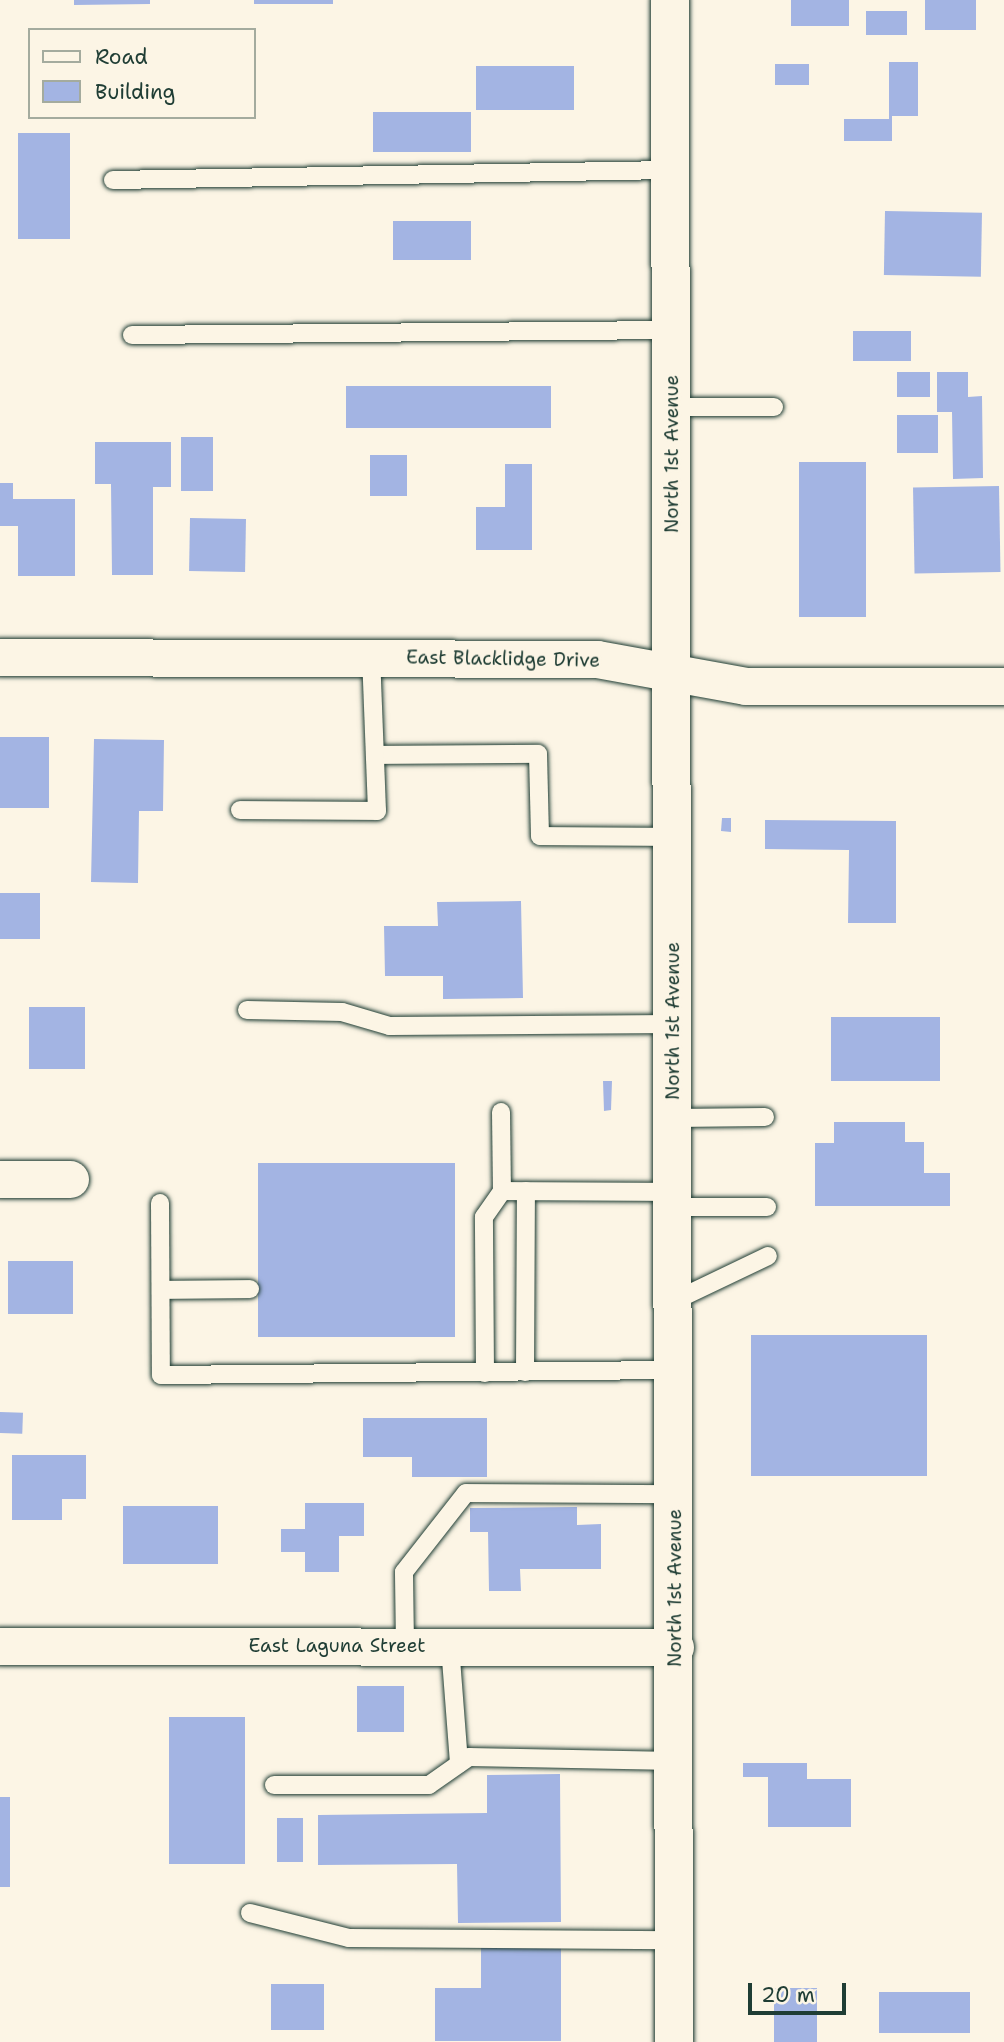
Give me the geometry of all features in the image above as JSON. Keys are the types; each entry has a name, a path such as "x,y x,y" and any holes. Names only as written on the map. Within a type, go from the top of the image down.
{"main road":[{"name":"North 1st Avenue","path":"670,0 674,2042"}],"street":[{"name":"East Blacklidge Drive","path":"0,657 597,659 746,686 1004,686"},
{"path":"0,1180 70,1179"},
{"name":"East Laguna Street","path":"0,1646 675,1647"}],"lane":[{"path":"113,180 670,170"},
{"path":"132,335 671,330"},
{"path":"671,407 775,407"},
{"path":"240,810 377,811 371,658"},
{"path":"374,755 538,754 540,836 672,837"},
{"path":"247,1010 342,1012 390,1026 673,1024"},
{"path":"485,1373 484,1217 502,1191 501,1112"},
{"path":"674,1118 765,1117"},
{"path":"502,1191 767,1207"},
{"path":"526,1191 526,1372"},
{"path":"160,1203 161,1375 674,1370"},
{"path":"674,1301 768,1256"},
{"path":"161,1290 250,1289"},
{"path":"405,1646 404,1572 466,1493 675,1494"},
{"path":"450,1646 459,1764"},
{"path":"274,1785 429,1785 469,1757 675,1761"},
{"path":"250,1913 349,1938 674,1940"}],"building":[{"path":"74,0 150,0 150,4 74,5"},
{"path":"254,0 333,0 333,4 254,4"},
{"path":"791,0 849,0 849,26 791,26"},
{"path":"925,0 976,0 976,30 925,30"},
{"path":"866,11 907,11 907,35 866,35"},
{"path":"889,62 918,62 918,116 892,116 892,141 844,141 844,119 889,119"},
{"path":"775,64 809,64 809,85 775,85"},
{"path":"476,66 574,66 574,110 476,110"},
{"path":"373,112 471,112 471,152 373,152"},
{"path":"18,133 70,133 70,239 18,239"},
{"path":"885,211 982,213 981,277 884,275"},
{"path":"393,221 471,221 471,260 393,260"},
{"path":"853,331 911,331 911,361 853,361"},
{"path":"897,372 930,372 930,397 897,397"},
{"path":"937,372 968,372 968,397 982,396 983,478 953,479 952,412 937,412"},
{"path":"346,386 551,386 551,428 346,428"},
{"path":"897,415 938,415 938,453 897,453"},
{"path":"181,437 213,437 213,491 181,491"},
{"path":"95,442 171,442 171,487 153,487 153,575 112,575 111,484 95,484"},
{"path":"370,455 407,455 407,496 370,496"},
{"path":"799,462 866,462 866,617 799,617"},
{"path":"505,464 532,464 532,550 476,550 476,507 505,507"},
{"path":"0,483 13,483 13,499 75,499 75,576 18,576 18,526 0,526"},
{"path":"999,486 1001,572 915,573 913,488"},
{"path":"190,518 246,519 245,572 189,571"},
{"path":"0,737 49,737 49,808 0,808"},
{"path":"94,739 164,740 163,811 139,811 138,883 91,882"},
{"path":"722,818 731,818 731,832 721,831"},
{"path":"765,820 896,821 896,923 848,923 849,850 765,849"},
{"path":"0,893 40,893 40,939 0,939"},
{"path":"521,901 523,998 443,999 443,976 385,976 384,926 438,926 437,902"},
{"path":"29,1007 85,1007 85,1069 29,1069"},
{"path":"831,1017 940,1017 940,1081 831,1081"},
{"path":"603,1081 612,1081 611,1110 604,1111"},
{"path":"834,1122 905,1122 905,1142 924,1142 924,1173 950,1173 950,1206 815,1206 815,1143 834,1143"},
{"path":"258,1163 455,1163 455,1337 258,1337"},
{"path":"8,1261 73,1261 73,1314 8,1314"},
{"path":"751,1335 927,1335 927,1476 751,1476"},
{"path":"0,1412 23,1413 22,1434 0,1433"},
{"path":"363,1418 487,1418 487,1477 412,1477 412,1457 363,1457"},
{"path":"12,1455 86,1455 86,1499 62,1499 62,1520 12,1520"},
{"path":"305,1503 364,1503 364,1536 339,1536 339,1572 305,1572 305,1552 281,1552 281,1529 305,1529"},
{"path":"123,1506 218,1506 218,1564 123,1564"},
{"path":"577,1507 577,1525 601,1524 601,1569 520,1569 521,1591 489,1591 488,1532 470,1532 470,1508"},
{"path":"357,1686 404,1686 404,1732 357,1732"},
{"path":"169,1717 245,1717 245,1864 169,1864"},
{"path":"743,1763 807,1763 807,1779 851,1779 851,1827 768,1827 768,1777 743,1777"},
{"path":"560,1774 561,1922 458,1923 457,1864 318,1865 318,1815 487,1813 487,1775"},
{"path":"0,1797 10,1797 10,1887 0,1887"},
{"path":"277,1818 303,1818 303,1862 277,1862"},
{"path":"481,1942 561,1942 561,2041 435,2041 435,1988 481,1988"},
{"path":"271,1984 324,1984 324,2030 271,2030"},
{"path":"774,1988 817,1988 817,2042 774,2042"},
{"path":"879,1992 970,1992 970,2033 879,2033"}]}
